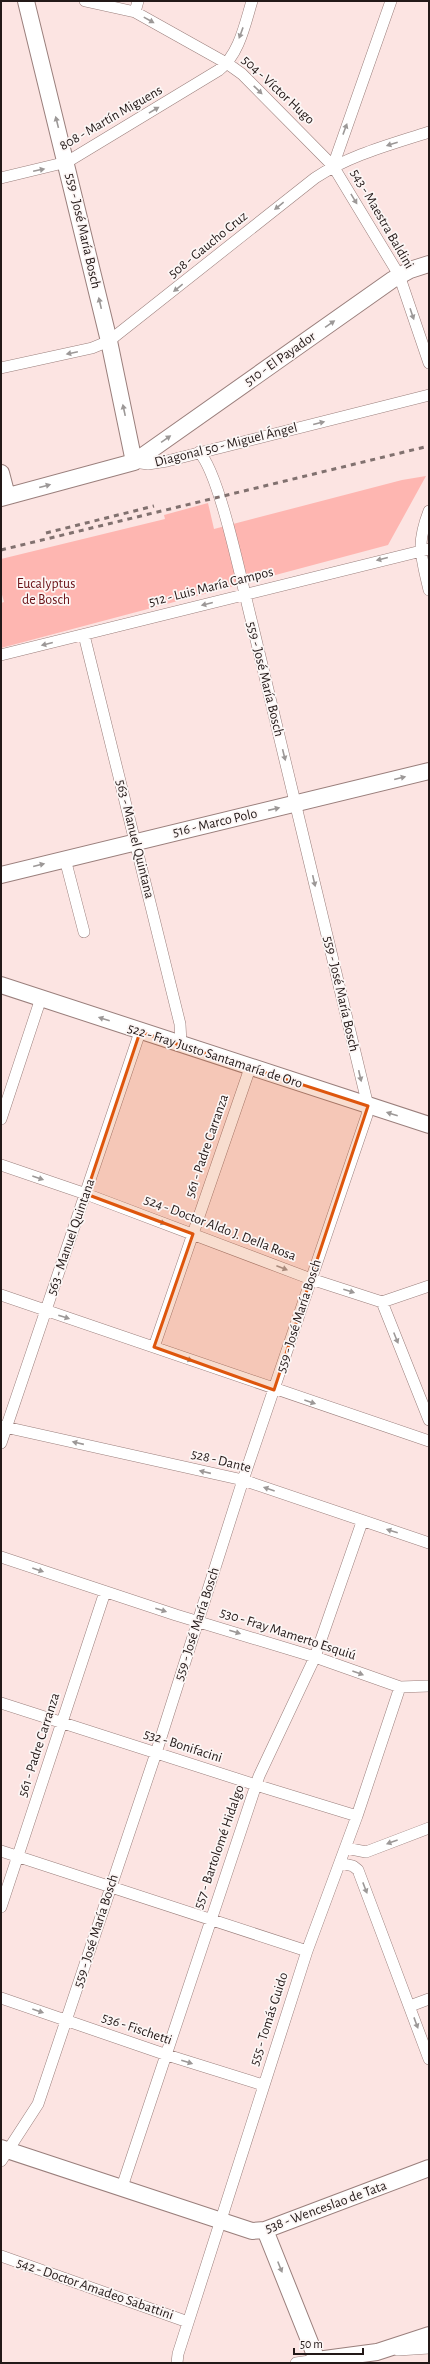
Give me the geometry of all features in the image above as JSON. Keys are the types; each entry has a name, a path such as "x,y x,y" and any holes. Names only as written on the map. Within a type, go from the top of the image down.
{"street":[{"name":"559 - José María Bosch","path":"26,1 67,162 109,341 134,462"},
{"name":"504 - Víctor Hugo","path":"85,1 135,12 228,64 242,74 333,166"},
{"path":"135,12 138,1"},
{"path":"228,64 235,50 252,1"},
{"name":"543 - Maestra Baldini","path":"391,1 333,166 399,275 429,363"},
{"name":"808 - Martín Miguens","path":"1,178 67,162 228,64"},
{"name":"508 - Gaucho Cruz","path":"1,368 92,348 109,341 315,178 333,166 348,158 429,132"},
{"name":"510 - El Payador","path":"134,462 399,275 429,264"},
{"name":"Diagonal 50 - Miguel Ángel","path":"3,496 134,462 156,463 429,396"},
{"name":"559 - José María Bosch","path":"3,2153 35,2110 156,1753 243,1480 367,1115 368,1106 245,594 218,490 210,466 199,452"},
{"path":"1,473 3,496"},
{"path":"429,511 422,530 426,550 429,590"},
{"name":"512 - Luis María Campos","path":"1,655 426,550"},
{"name":"563 - Manuel Quintana","path":"84,635 180,1024 181,1044"},
{"name":"516 - Marco Polo","path":"1,875 429,771"},
{"path":"65,859 84,932"},
{"name":"522 - Fray Justo Santamaría de Oro","path":"1,985 250,1068 429,1125"},
{"path":"1,1119 41,998"},
{"name":"563 - Manuel Quintana","path":"1,1443 4,1427 46,1311 140,1032"},
{"name":"561 - Padre Carranza","path":"154,1347 250,1068"},
{"name":"524 - Doctor Aldo J. Della Rosa","path":"1,1166 86,1194 311,1279 382,1302"},
{"path":"429,1286 382,1302 429,1420"},
{"path":"1,1295 274,1390 429,1441"},
{"name":"528 - Dante","path":"4,1427 243,1480 362,1522 429,1543"},
{"name":"557 - Bartolomé Hidalgo","path":"122,2187 256,1786 314,1657 362,1522"},
{"name":"530 - Fray Mamerto Esquiú","path":"1,1557 105,1592 314,1657 400,1687 418,1688 429,1686"},
{"name":"561 - Padre Carranza","path":"1,1907 105,1592"},
{"name":"555 - Tomás Guido","path":"177,2363 178,2354 188,2322 222,2222 263,2085 307,1951 346,1848 400,1687"},
{"name":"532 - Bonifacini","path":"1,1703 256,1786 357,1816"},
{"path":"346,1848 366,1852 429,1828"},
{"path":"1,1851 307,1951"},
{"path":"340,1863 353,1866 358,1870 429,2059"},
{"name":"536 - Fischetti","path":"1,1998 167,2055 263,2085"},
{"path":"410,2006 429,1999"},
{"name":"538 - Wenceslao de Tata","path":"3,2153 122,2187 252,2231 266,2230 429,2168"},
{"path":"266,2230 317,2360"},
{"name":"542 - Doctor Amadeo Sabattini","path":"1,2256 188,2322"},
{"path":"377,2352 429,2335"},
{"path":"296,2363 377,2352 429,2348"}],"highlighted area":[{"path":"140,1032 368,1106 274,1390 154,1347 193,1234 86,1194"}],"green space":[{"name":"Eucalyptus de Bosch","path":"426,476 388,545 1,648 1,603 4,602 1,591 1,559 165,519 164,515 208,503 214,529 402,480"}],"railway":[{"path":"1,550 429,446"},
{"path":"46,533 154,506"}]}
